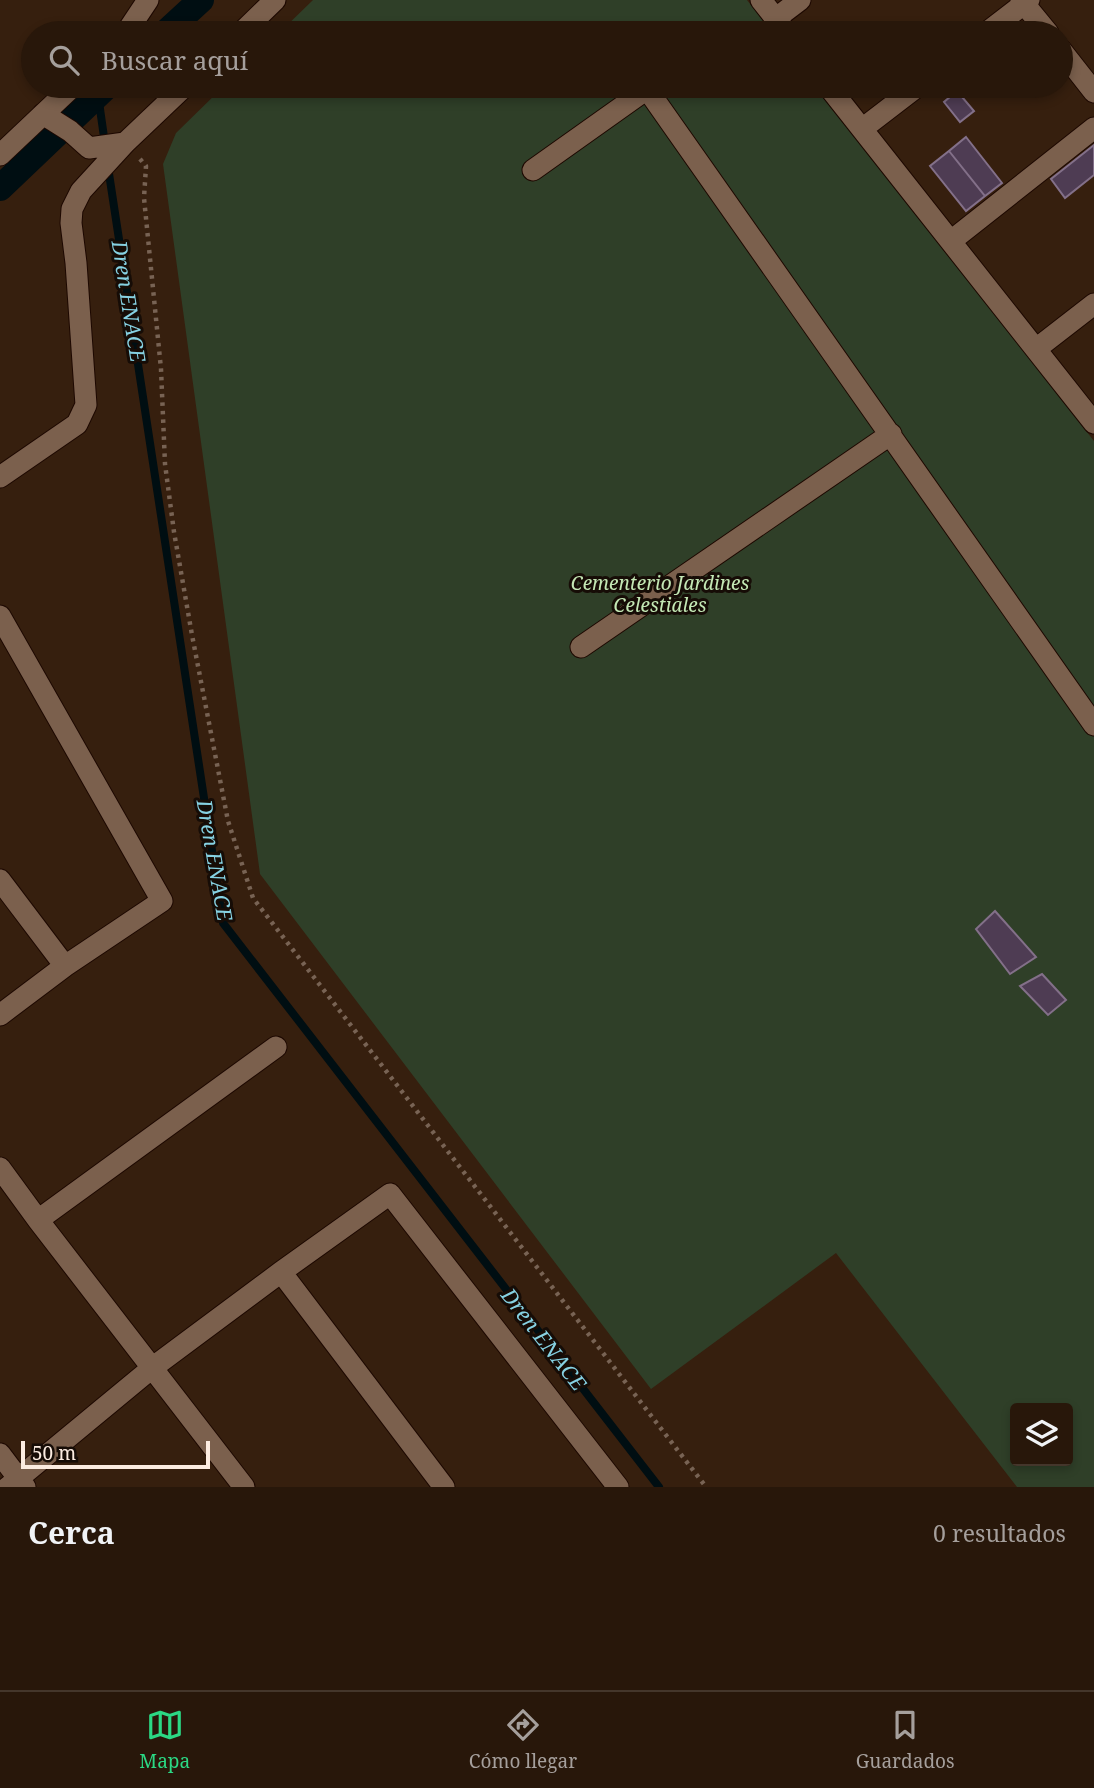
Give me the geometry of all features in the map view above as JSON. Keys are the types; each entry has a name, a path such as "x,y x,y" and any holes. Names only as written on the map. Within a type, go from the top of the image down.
{"street":[{"path":"134,21 148,0"},
{"path":"253,21 275,0"},
{"path":"761,0 777,21"},
{"path":"785,21 800,0"},
{"path":"1001,21 1025,1 1039,21"},
{"path":"1073,65 1094,92"},
{"path":"0,155 60,98"},
{"path":"0,477 77,424 86,405 72,209 81,191 125,143 172,98"},
{"path":"533,170 634,98"},
{"path":"653,98 1094,725"},
{"path":"837,98 1094,422"},
{"path":"862,129 902,98"},
{"path":"43,114 70,131 89,148 125,143"},
{"path":"951,241 1094,128"},
{"path":"1036,349 1094,304"},
{"path":"581,648 891,434"},
{"path":"0,616 162,901 65,966 0,1015"},
{"path":"0,880 65,966"},
{"path":"37,1220 276,1047"},
{"path":"0,1168 243,1487"},
{"path":"0,1454 17,1484 152,1368 390,1194 618,1487"},
{"path":"281,1272 444,1487"}],"path":[{"path":"125,143 146,166 144,198 161,369 165,464 174,532 228,821 253,898 706,1487"}],"green space":[{"path":"313,0 747,0 764,21 291,21"},
{"name":"Cementerio Jardines Celestiales","path":"212,98 823,98 1094,441 1094,1487 1017,1487 836,1253 651,1389 260,874 163,164 176,133"}],"building":[{"path":"949,98 963,98 974,111 960,122 944,102"},
{"path":"966,137 1002,183 985,196 949,151"},
{"path":"1094,145 1094,175 1065,198 1051,179"},
{"path":"949,151 985,196 966,211 930,166"},
{"path":"995,911 1036,957 1010,974 976,929"},
{"path":"1042,974 1066,1000 1048,1015 1020,986"}],"waterway":[{"path":"178,21 201,0"},
{"path":"0,188 94,98"},
{"name":"Dren ENACE","path":"98,98 105,144"},
{"name":"Dren ENACE","path":"108,167 223,923 659,1487"}]}
